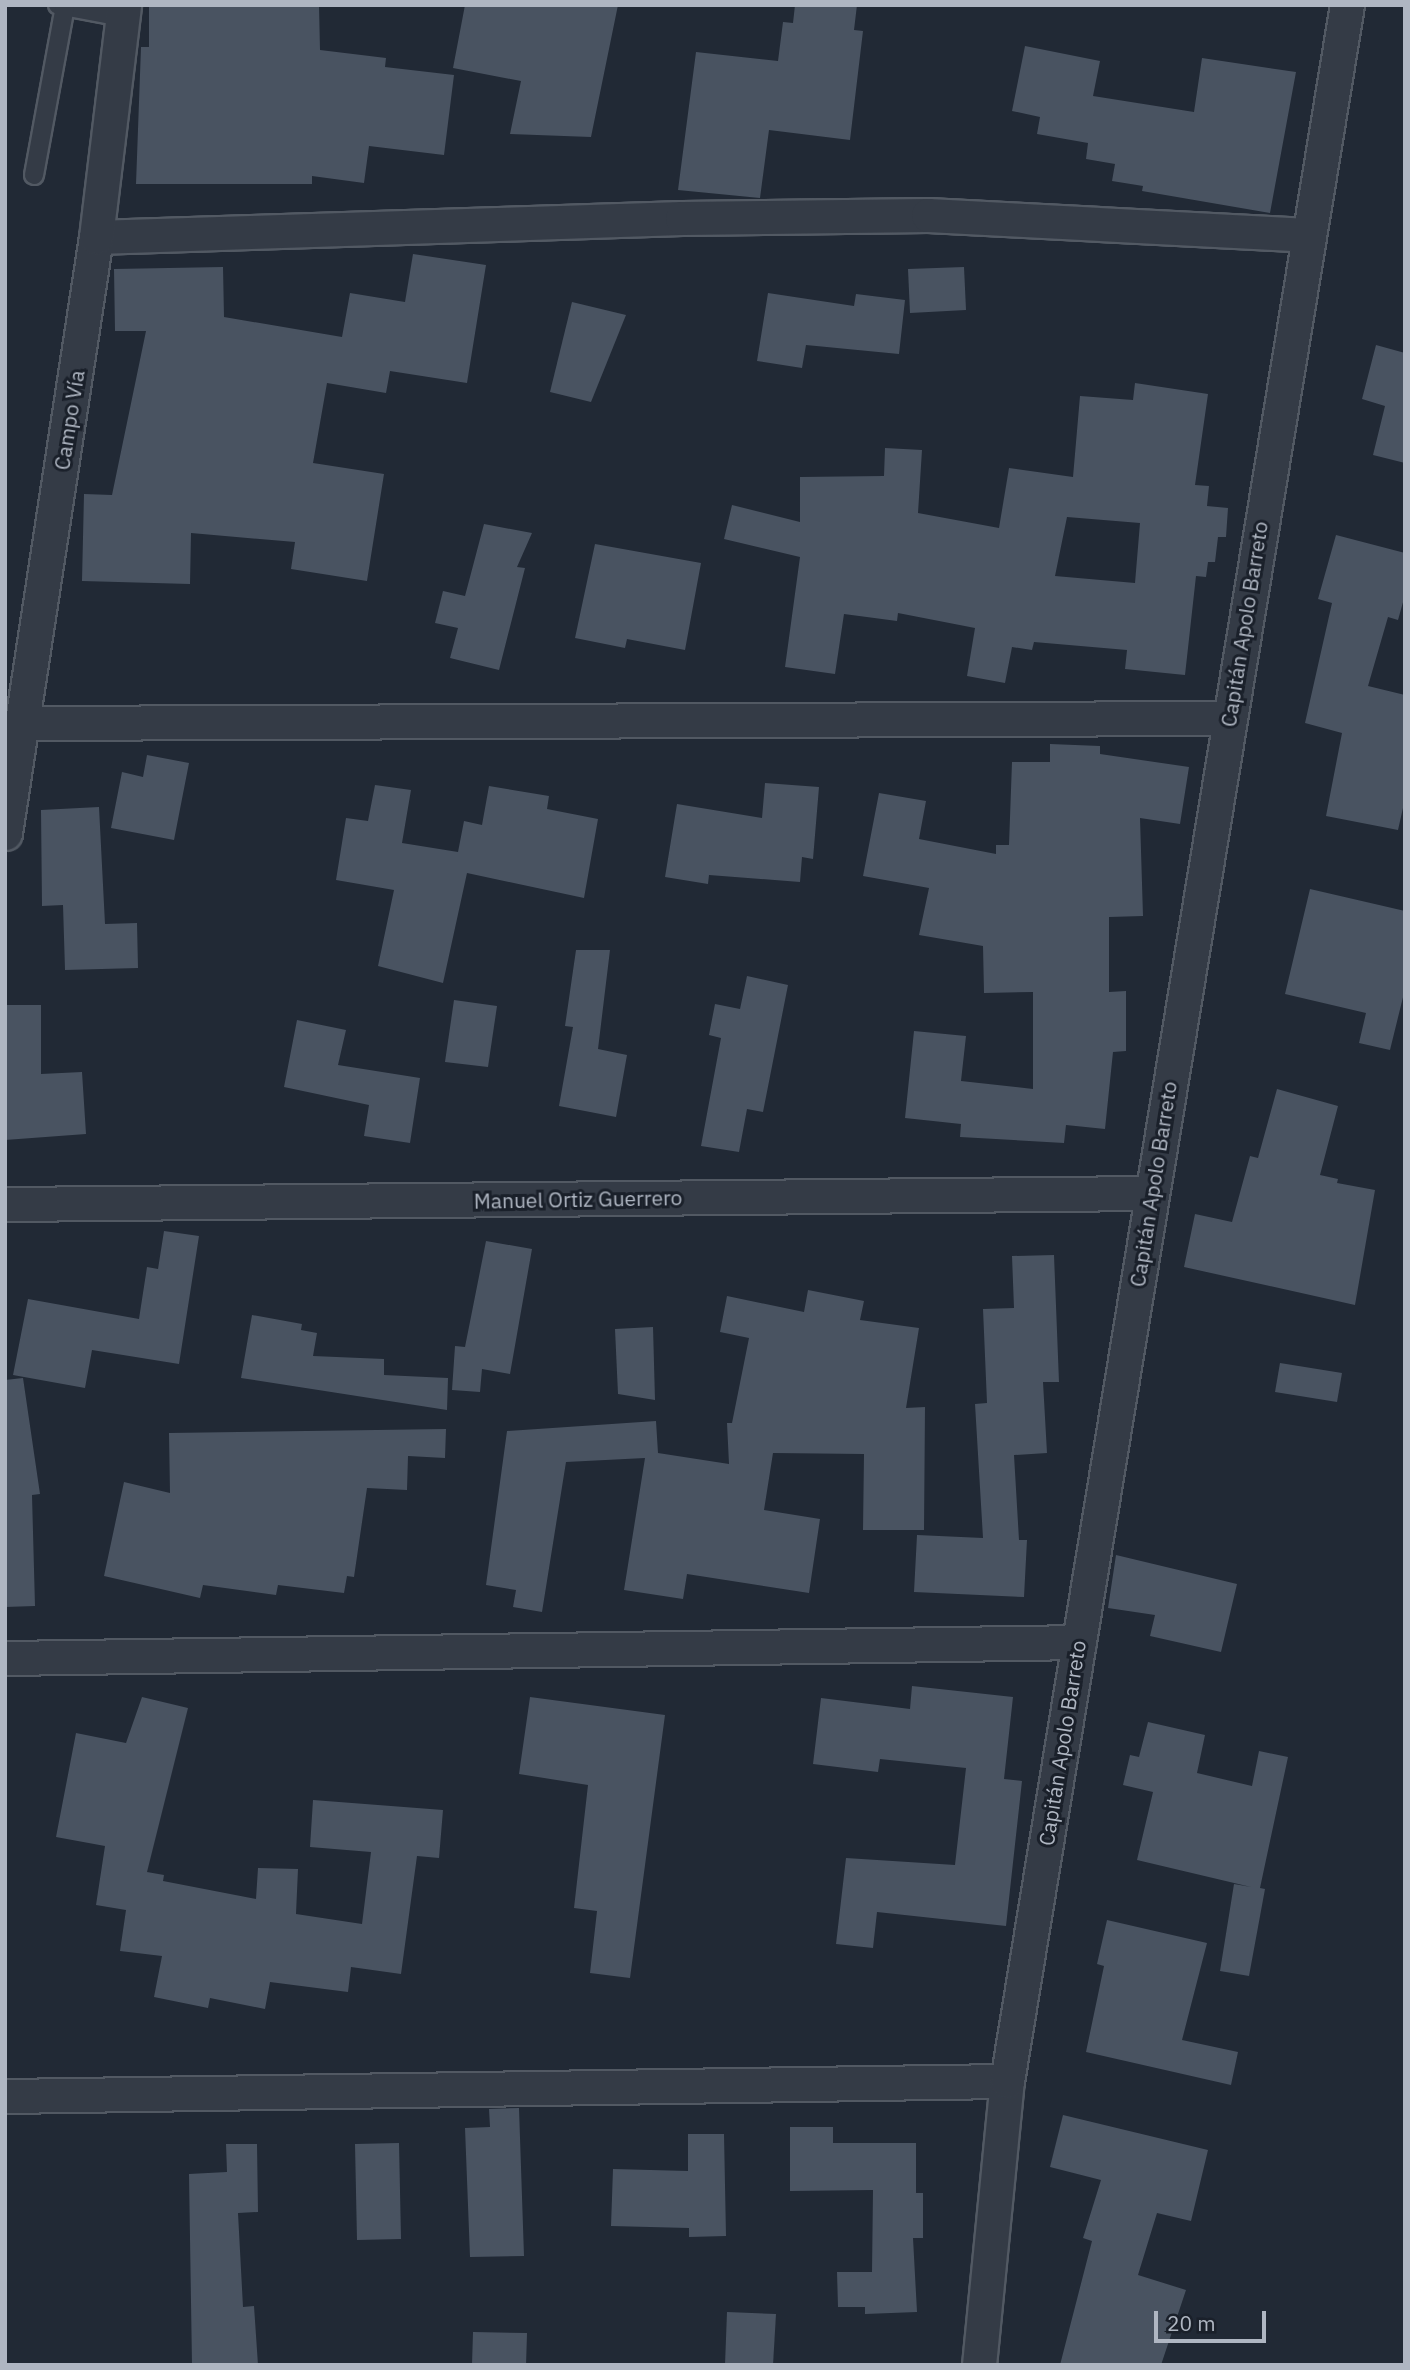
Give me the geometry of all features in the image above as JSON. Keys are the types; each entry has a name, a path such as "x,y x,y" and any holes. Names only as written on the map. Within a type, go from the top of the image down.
{"street":[{"name":"Capitán Apolo Barreto","path":"979,2365 1007,2081 1307,235 1347,5"},
{"name":"Campo Vía","path":"5,833 96,237 123,11"},
{"path":"96,237 668,218 928,215 1307,235"},
{"path":"23,723 1229,718"},
{"name":"Manuel Ortiz Guerrero","path":"5,1204 1152,1193"},
{"path":"5,1657 1079,1642"},
{"path":"5,2096 1007,2081"}],"lane":[{"path":"34,175 62,6 123,11"}],"building":[{"path":"149,5 319,5 320,50 386,58 385,67 454,75 444,155 369,146 364,183 312,176 312,184 136,184 141,47 149,47"},
{"path":"465,5 618,5 591,137 510,134 521,81 453,68"},
{"path":"795,5 857,5 854,30 863,31 850,140 769,130 760,198 678,190 696,52 778,61 783,22 793,23"},
{"path":"1025,46 1100,61 1093,96 1194,112 1202,58 1296,72 1270,213 1142,191 1143,186 1112,181 1115,164 1086,159 1088,143 1037,134 1040,117 1012,111"},
{"path":"413,254 486,265 467,383 390,371 386,393 327,383 313,463 384,474 367,581 291,569 295,542 191,533 190,584 82,581 84,494 112,495 146,331 115,331 114,269 223,267 224,317 342,337 350,293 405,302"},
{"path":"964,267 966,310 910,313 908,269"},
{"path":"768,293 854,306 856,294 905,300 899,354 806,345 802,368 757,361"},
{"path":"572,302 626,315 591,402 550,392"},
{"path":"1376,345 1405,353 1405,463 1373,455 1385,406 1362,399"},
{"path":"1135,383 1208,394 1195,485 1209,486 1207,506 1228,508 1226,537 1218,537 1215,562 1208,562 1206,577 1196,576 1185,675 1125,669 1127,650 1034,642 1032,650 1012,647 1005,683 967,676 975,628 898,613 897,621 844,614 835,674 785,667 800,557 724,539 732,505 800,522 800,477 884,476 885,448 922,450 918,513 999,528 1009,468 1073,477 1080,396 1133,400","holes":["1067,517 1140,523 1135,583 1055,576"]},
{"path":"484,524 532,533 517,567 525,568 499,670 450,658 458,628 435,623 443,591 465,596"},
{"path":"1336,535 1405,553 1405,595 1398,620 1388,617 1368,686 1405,695 1405,799 1398,830 1326,816 1342,733 1305,723 1332,603 1318,599"},
{"path":"595,544 701,563 685,650 627,639 625,648 575,638"},
{"path":"1050,744 1100,746 1100,754 1189,767 1180,824 1140,818 1143,916 1109,917 1109,992 1126,991 1126,1051 1113,1052 1105,1129 1066,1125 1064,1143 960,1137 961,1124 905,1118 914,1031 966,1036 961,1081 1033,1089 1033,992 984,993 983,946 919,935 929,888 863,876 879,793 926,801 919,839 996,854 996,845 1009,845 1012,762 1050,762"},
{"path":"147,755 189,763 174,840 111,828 122,772 143,777"},
{"path":"765,783 819,787 813,859 802,857 800,882 709,875 708,884 665,877 677,804 762,818"},
{"path":"375,785 411,790 402,843 458,852 464,821 482,825 489,786 549,796 547,809 598,819 584,898 467,873 443,983 378,966 394,890 336,880 346,818 368,821"},
{"path":"99,807 105,924 137,923 138,968 65,970 63,905 42,906 41,810"},
{"path":"1310,889 1405,911 1405,989 1390,1050 1359,1043 1366,1013 1285,994"},
{"path":"576,950 610,950 598,1049 627,1055 616,1117 559,1106 573,1027 565,1026"},
{"path":"747,976 788,985 763,1112 747,1109 739,1152 701,1146 721,1038 709,1035 715,1004 740,1009"},
{"path":"454,1000 497,1006 488,1067 445,1062"},
{"path":"5,1005 41,1005 41,1074 82,1072 86,1134 5,1140"},
{"path":"297,1020 346,1030 338,1065 420,1078 410,1143 364,1136 369,1105 284,1087"},
{"path":"1277,1089 1338,1106 1320,1175 1338,1179 1337,1183 1375,1190 1355,1305 1184,1267 1195,1214 1232,1222 1250,1156 1258,1158"},
{"path":"164,1231 199,1236 179,1364 92,1350 85,1388 13,1375 28,1299 139,1319 147,1267 158,1269"},
{"path":"486,1241 532,1249 510,1374 482,1369 480,1392 452,1390 455,1346 465,1347"},
{"path":"1054,1255 1059,1382 1043,1382 1047,1453 1014,1455 1019,1540 1027,1540 1024,1597 914,1592 917,1535 983,1538 975,1404 987,1403 983,1309 1014,1308 1012,1256"},
{"path":"808,1290 864,1301 860,1320 919,1328 906,1408 925,1407 924,1530 863,1530 864,1454 773,1453 764,1510 820,1519 809,1593 687,1574 683,1599 624,1590 645,1458 566,1462 542,1612 513,1607 516,1590 486,1585 507,1431 656,1421 658,1453 729,1464 727,1423 732,1423 749,1338 720,1332 727,1296 804,1312"},
{"path":"252,1315 302,1324 301,1330 317,1333 313,1356 384,1359 384,1375 448,1378 447,1410 241,1378"},
{"path":"653,1327 655,1400 618,1394 615,1329"},
{"path":"1280,1363 1342,1373 1337,1402 1275,1392"},
{"path":"23,1378 40,1494 32,1495 35,1606 5,1607 5,1380"},
{"path":"446,1429 445,1458 408,1456 407,1490 367,1488 354,1577 347,1576 344,1593 278,1585 276,1595 203,1585 200,1598 104,1576 124,1482 170,1493 169,1433"},
{"path":"1116,1555 1237,1584 1221,1652 1150,1636 1155,1615 1108,1608"},
{"path":"912,1686 1013,1697 1004,1779 1022,1781 1006,1926 877,1912 873,1948 836,1944 846,1858 955,1865 966,1768 880,1759 878,1772 813,1764 821,1698 910,1709"},
{"path":"142,1697 188,1708 147,1872 164,1875 163,1881 256,1899 258,1868 298,1869 296,1914 362,1924 371,1852 310,1847 313,1800 443,1810 439,1858 417,1856 401,1974 351,1967 348,1992 270,1982 265,2009 210,1998 208,2008 154,1997 162,1956 120,1951 126,1910 96,1905 105,1846 56,1837 76,1733 126,1743"},
{"path":"530,1697 665,1715 630,1978 590,1973 597,1911 574,1908 588,1785 519,1774"},
{"path":"1148,1722 1205,1735 1197,1773 1252,1786 1259,1751 1288,1757 1260,1888 1265,1889 1249,1976 1220,1971 1234,1884 1251,1887 1137,1860 1153,1792 1123,1785 1130,1755 1139,1757"},
{"path":"1107,1920 1207,1943 1182,2040 1238,2052 1231,2085 1086,2052 1104,1966 1097,1964"},
{"path":"519,2108 524,2256 470,2257 465,2128 490,2127 489,2109"},
{"path":"1063,2115 1208,2150 1191,2221 1157,2213 1138,2275 1186,2290 1161,2365 1060,2365 1092,2241 1083,2238 1101,2180 1050,2167"},
{"path":"790,2127 833,2127 833,2143 916,2143 916,2193 923,2193 923,2238 913,2238 917,2312 865,2314 865,2307 838,2307 837,2272 872,2272 873,2190 790,2191"},
{"path":"688,2134 724,2134 726,2236 689,2237 689,2228 611,2226 613,2169 688,2171"},
{"path":"399,2143 401,2239 357,2240 355,2144"},
{"path":"226,2144 257,2144 258,2212 238,2213 243,2307 254,2306 258,2365 192,2365 189,2174 227,2172"},
{"path":"727,2312 776,2314 773,2365 725,2365"},
{"path":"473,2332 527,2333 526,2365 472,2365"}]}
